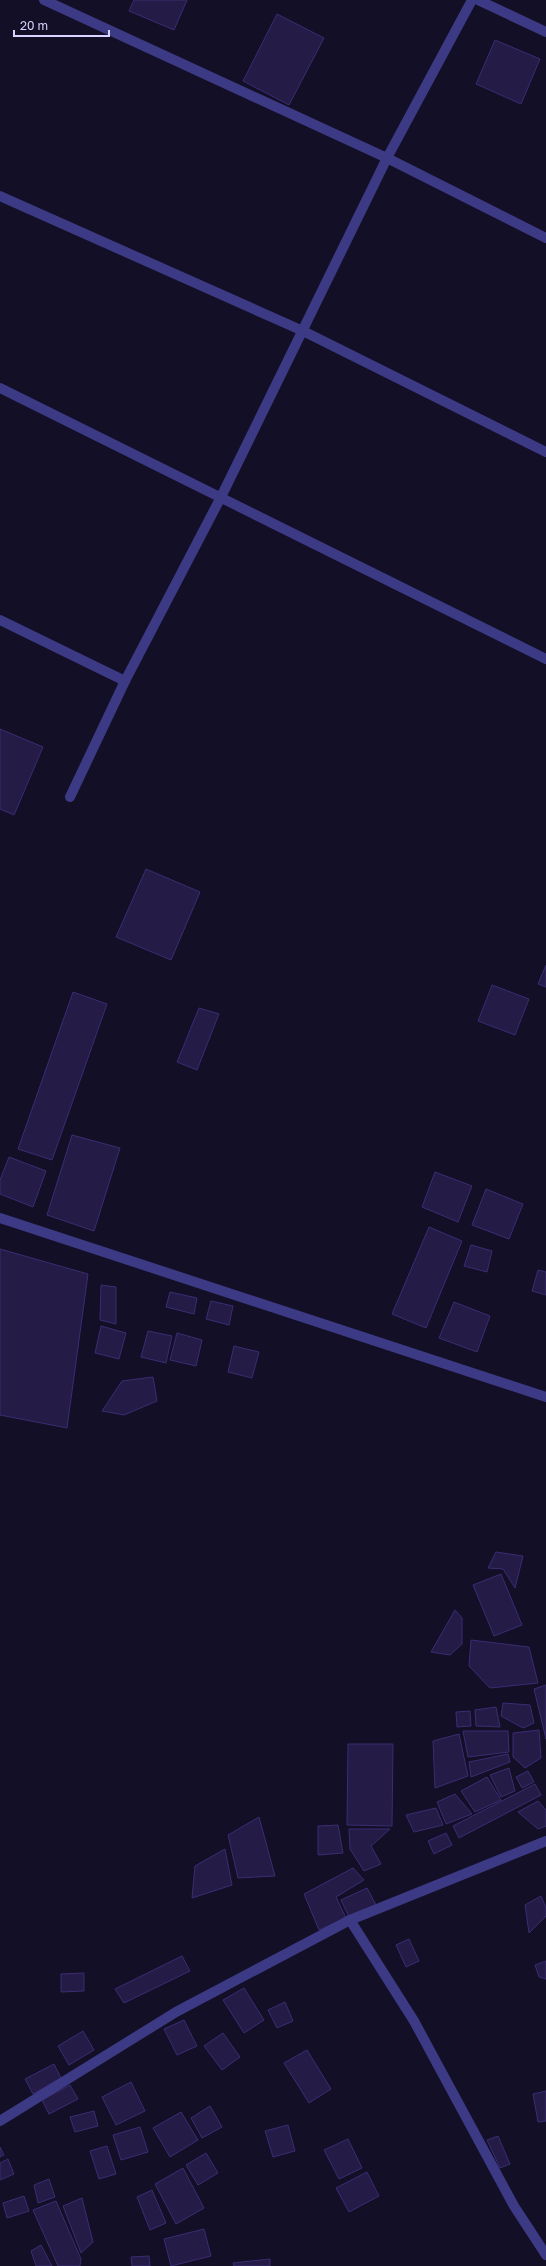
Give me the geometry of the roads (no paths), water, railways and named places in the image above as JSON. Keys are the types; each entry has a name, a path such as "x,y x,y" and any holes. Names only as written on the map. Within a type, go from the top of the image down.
{"street":[{"path":"44,0 387,158 546,238"},
{"path":"70,798 125,681 221,497 387,158 472,0"},
{"path":"478,0 546,32"},
{"path":"0,196 303,331 546,452"},
{"path":"0,388 546,660"},
{"path":"0,620 125,681"},
{"path":"0,1218 546,1397"},
{"path":"0,2121 176,2012 350,1920 546,1841"},
{"path":"350,1920 414,2021 514,2206 546,2255"}]}
